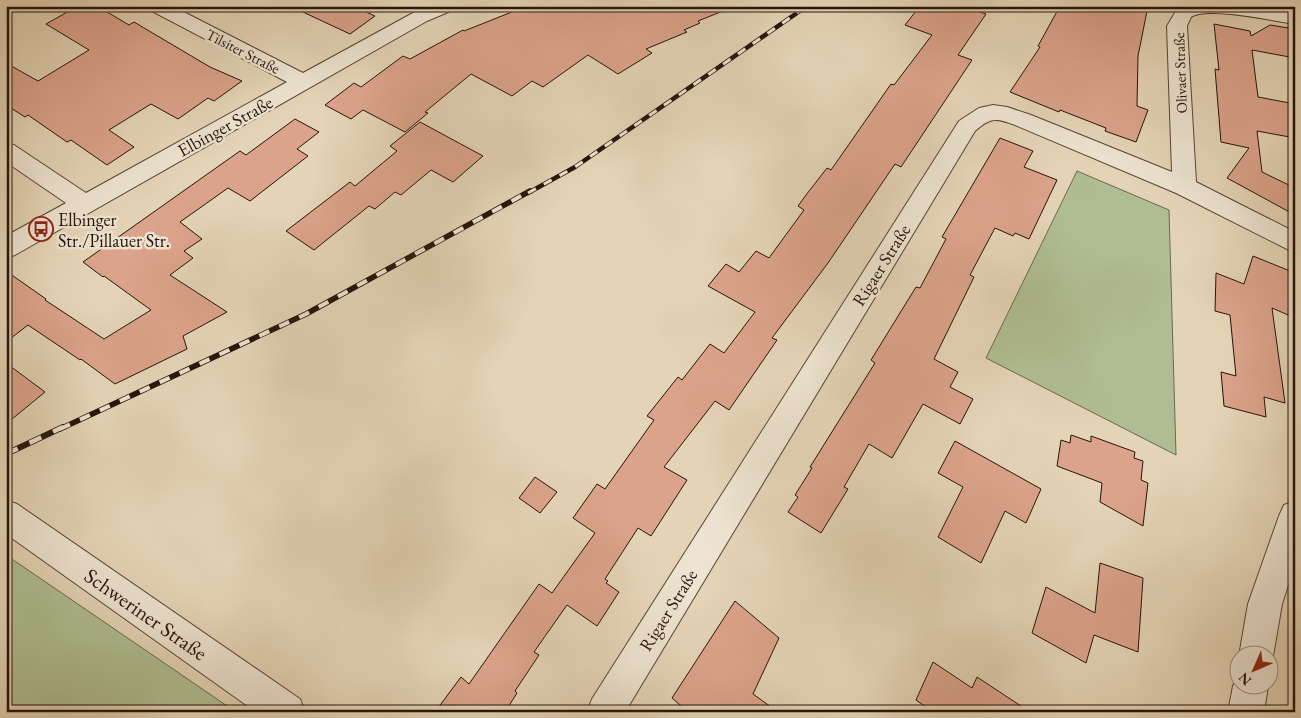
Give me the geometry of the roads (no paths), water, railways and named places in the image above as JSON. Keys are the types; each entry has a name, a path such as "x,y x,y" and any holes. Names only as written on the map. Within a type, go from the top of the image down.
{"street":[{"name":"Tilsiter Straße","path":"157,6 303,82"},
{"name":"Elbinger Straße","path":"6,248 420,17 446,6"},
{"name":"Olivaer Straße","path":"1184,187 1177,26 1183,14 1192,9 1213,8 1295,18"},
{"name":"Rigaer Straße","path":"605,712 967,126 978,115 988,111 1003,113 1184,187 1295,243"},
{"path":"6,151 85,204"},
{"name":"Schweriner Straße","path":"6,515 287,712"},
{"path":"1258,646 1265,604 1295,516"},
{"path":"1246,712 1249,696"}],"railway":[{"path":"528,193 575,167 807,6"},
{"path":"60,429 306,314 530,191"},
{"path":"6,454 63,427"}],"place":[{"name":"Elbinger Str./Pillauer Str.","path":"41,229"}]}
